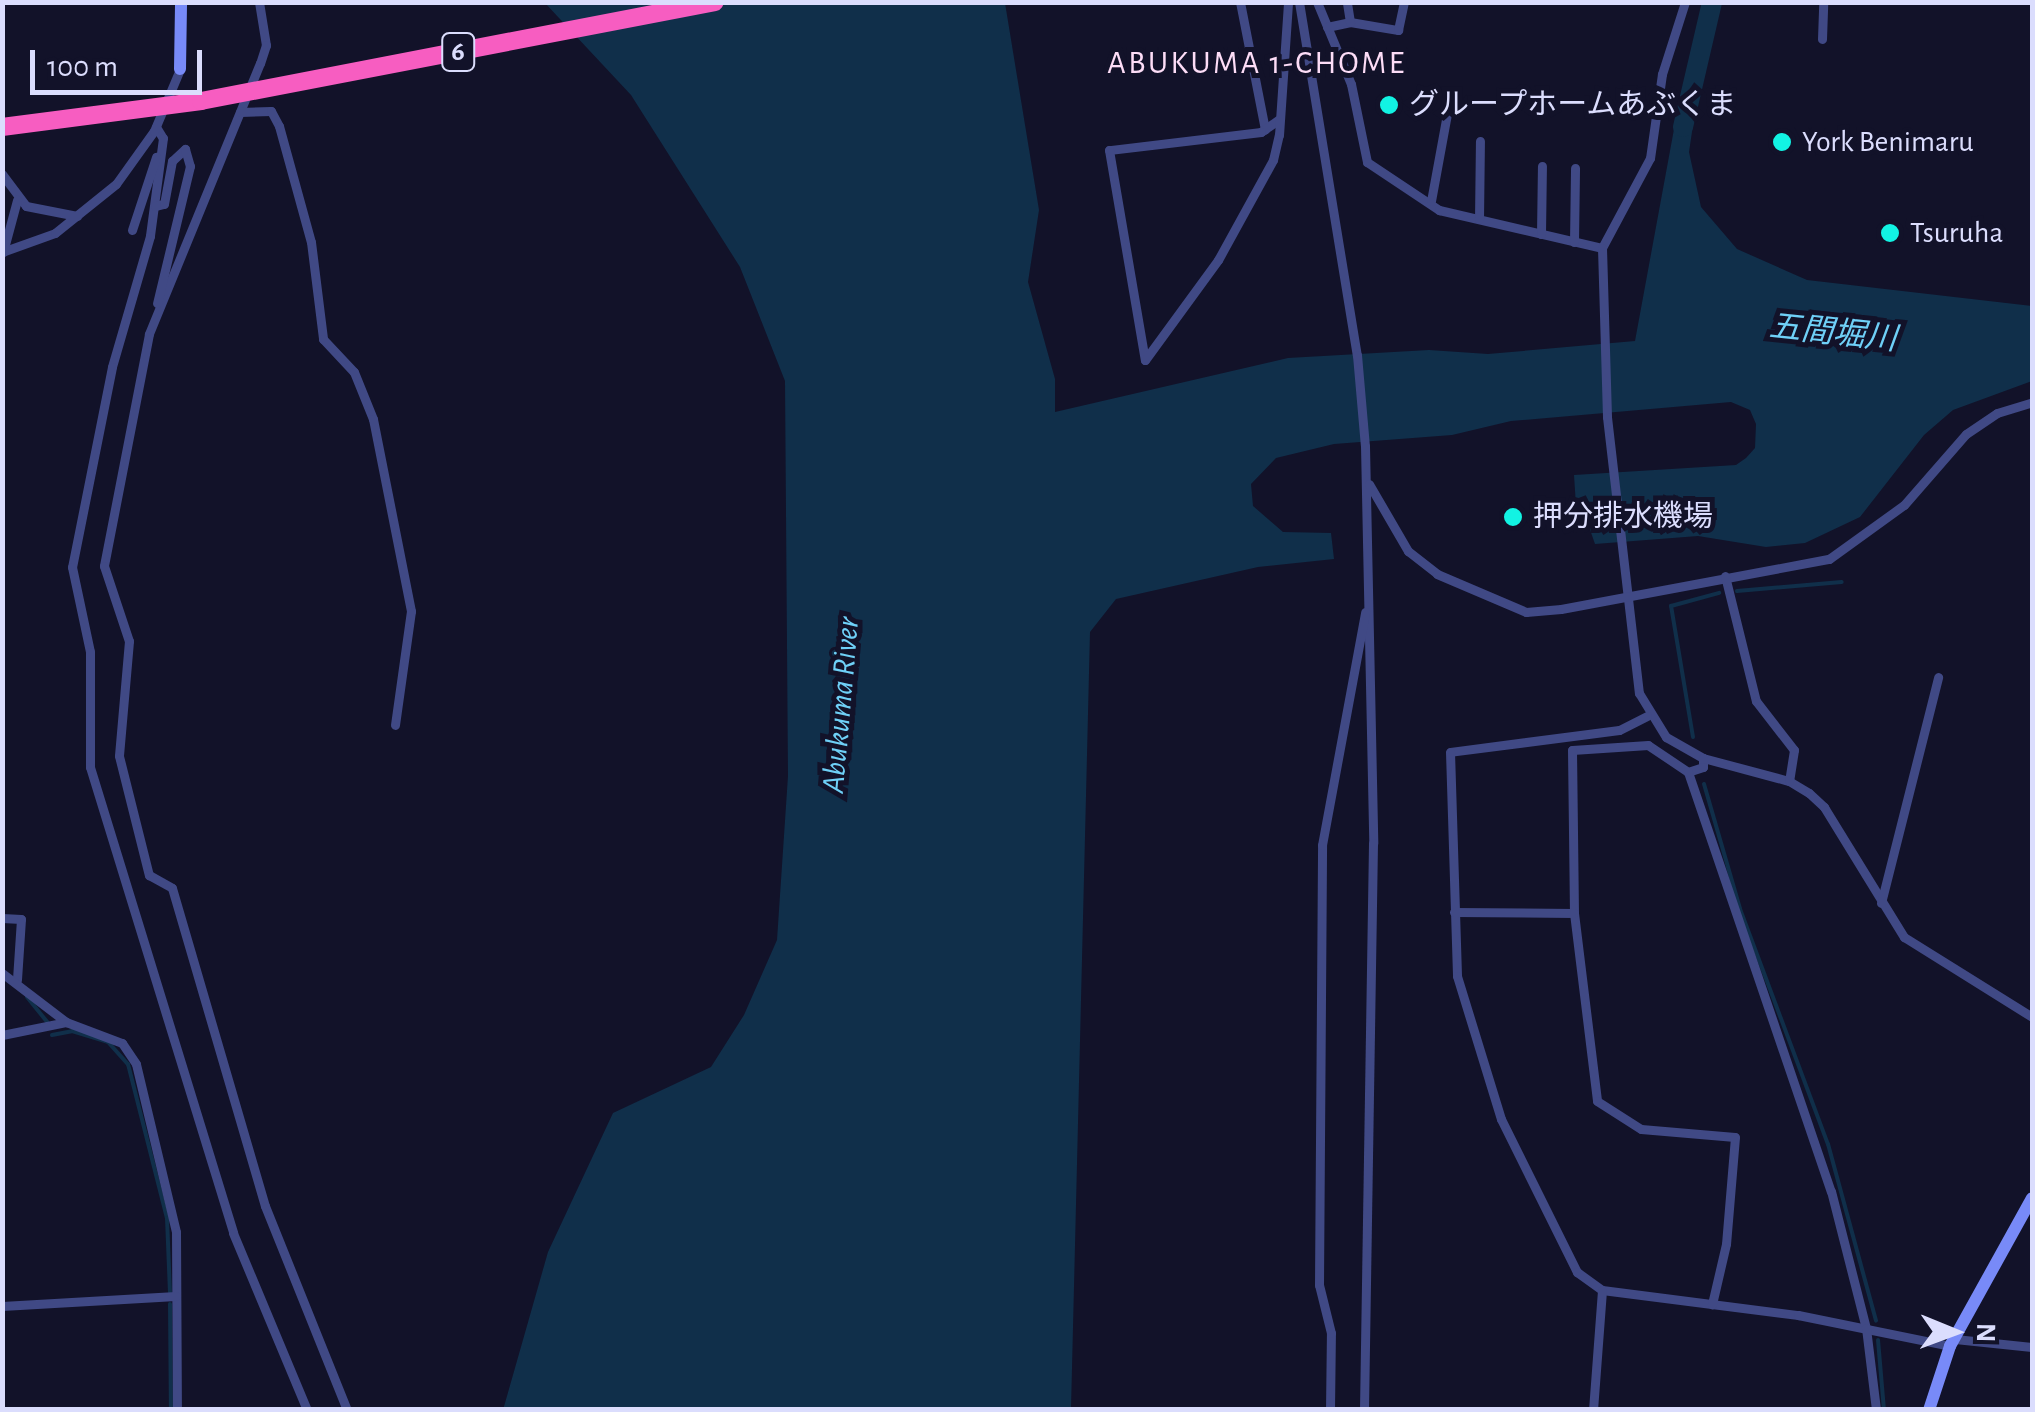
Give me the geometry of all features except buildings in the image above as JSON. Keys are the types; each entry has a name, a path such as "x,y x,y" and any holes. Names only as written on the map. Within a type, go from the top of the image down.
{"highway":[{"name":"6","path":"2,127 201,101 716,2"}],"street":[{"path":"3,252 80,216 128,171 156,127 180,69 181,2"},
{"path":"156,311 266,45 258,2"},
{"path":"1240,2 1265,130"},
{"path":"1278,120 1265,130 1109,150 1144,360 1218,260 1273,160 1278,120 1288,2"},
{"path":"1299,2 1358,355 1365,446 1370,584 1372,1110 1364,1410"},
{"path":"1316,2 1351,84 1367,162 1431,201 1439,210 1602,248"},
{"path":"1347,2 1350,22"},
{"path":"1327,27 1350,22 1398,30 1404,2"},
{"path":"1685,2 1662,74 1650,158 1602,248 1600,331 1624,594 1633,668 1648,716 1666,737 1703,758 1789,781 1824,806 1904,937 2032,1018"},
{"path":"1822,2 1822,39"},
{"path":"240,112 271,110 280,126 311,242 324,338 354,372 373,419 412,611 395,725"},
{"path":"1431,201 1447,114"},
{"path":"156,127 162,145 155,206 112,367 72,567 90,652 90,767 234,1233 307,1410"},
{"path":"1479,219 1480,141"},
{"path":"132,230 162,145"},
{"path":"155,206 164,204 172,161 184,149 190,166 104,557 131,664 119,756 122,781 152,881 172,888 265,1206 347,1410"},
{"path":"1542,166 1542,234"},
{"path":"1574,242 1575,168"},
{"path":"2,174 17,200 53,216 80,216"},
{"path":"3,252 17,200"},
{"path":"1366,478 1408,552 1476,594 1526,612 1829,559 1904,505 1966,434 1997,413 2032,402"},
{"path":"1725,576 1756,700 1794,750 1789,781"},
{"path":"1330,1410 1331,1333 1319,1285 1322,845 1370,584"},
{"path":"1881,903 1938,677"},
{"path":"1648,716 1619,730 1450,752 1457,976 1492,1100 1577,1272 1602,1290 1952,1342 2032,1347"},
{"path":"1712,1304 1726,1244 1735,1136 1642,1129 1597,1101 1574,913 1572,750 1648,744 1688,772 1831,1191 1866,1328 1876,1410"},
{"path":"1688,772 1703,767 1703,758"},
{"path":"1454,912 1574,913"},
{"path":"2,918 21,918 17,980"},
{"path":"2,972 66,1022 122,1042 136,1064 176,1232 177,1410"},
{"path":"2,1035 66,1022"},
{"path":"1929,1410 1952,1342 2032,1198"},
{"path":"1593,1410 1602,1290"},
{"path":"2,1306 176,1296"}],"water":[{"name":"Abukuma River","path":"545,3 1005,3 1039,210 1028,282 1055,379 1055,412 1288,358 1429,350 1488,354 1635,341 1679,102 1696,105 1689,152 1701,207 1737,249 1807,280 2032,306 2032,381 1953,410 1924,435 1860,517 1805,543 1766,547 1698,536 1595,544 1588,524 1577,521 1574,475 1736,465 1746,458 1755,448 1756,424 1750,410 1731,402 1511,421 1452,435 1334,444 1276,458 1251,484 1253,506 1283,532 1331,533 1334,559 1258,567 1116,599 1090,632 1071,1409 503,1410 548,1252 613,1113 711,1067 744,1015 777,940 788,776 785,381 740,267 631,95"}],"waterway":[{"name":"五間堀川","path":"1683,127 1712,2"},
{"path":"1737,591 1842,582"},
{"path":"1693,737 1671,606 1719,593"},
{"path":"1704,784 1740,909 1828,1144 1876,1321"},
{"path":"27,997 47,1022"},
{"path":"52,1035 72,1031 108,1042 128,1064 167,1218 170,1292"},
{"path":"170,1304 171,1410"},
{"path":"1878,1340 1884,1410"}],"place":[{"name":"グループホームあぶくま","path":"1389,105"},
{"name":"York Benimaru","path":"1782,142"},
{"name":"Tsuruha","path":"1890,233"},
{"name":"押分排水機場","path":"1513,517"}],"district":[{"name":"ABUKUMA 1-CHOME","path":"1257,63"}]}
